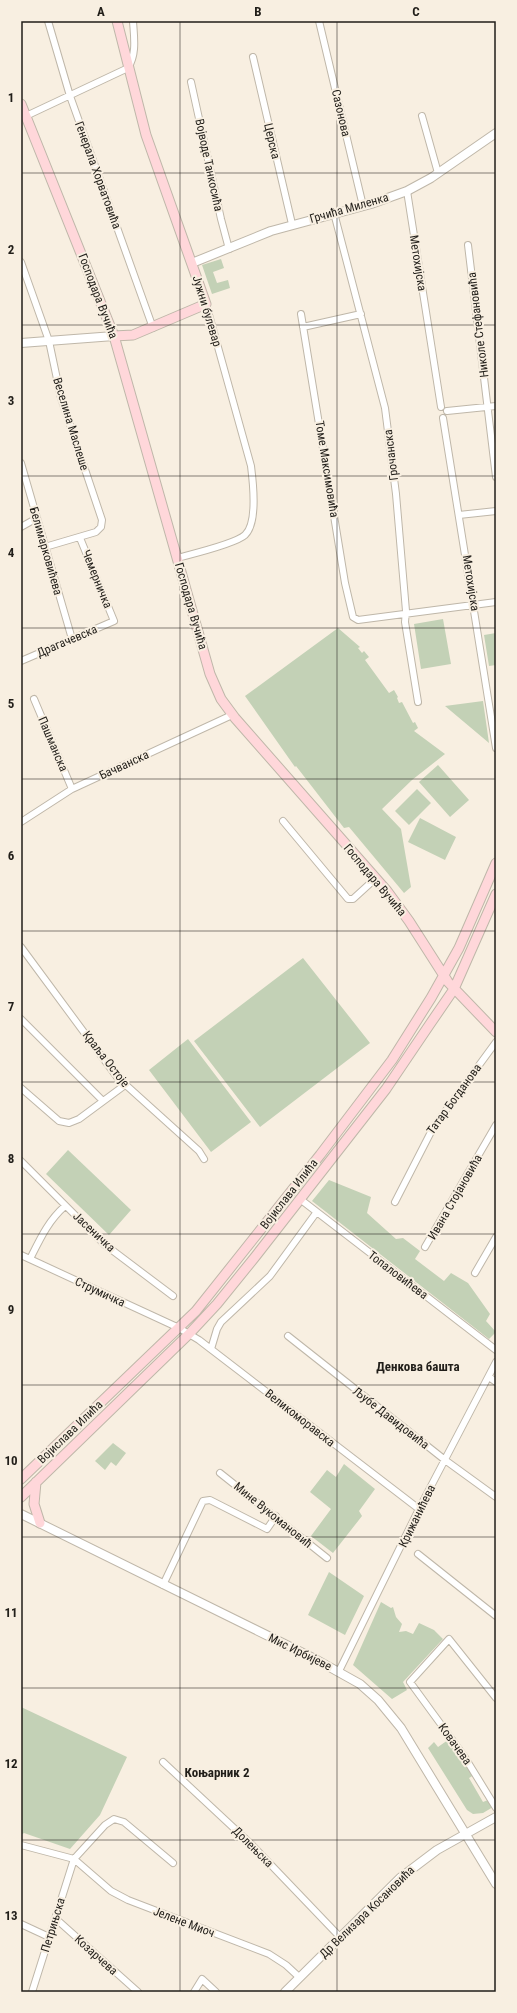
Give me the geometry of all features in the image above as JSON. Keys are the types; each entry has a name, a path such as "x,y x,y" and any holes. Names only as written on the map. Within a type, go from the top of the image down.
{"main road":[{"name":"Јужни булевар","path":"117,21 146,136 206,304"},
{"name":"Господара Вучића","path":"21,104 114,336 210,674 218,692 232,715 376,878 401,910 454,989 496,1032"},
{"path":"114,336 127,336 153,328 206,304"},
{"name":"Војислава Илића","path":"21,1479 179,1328 218,1285 382,1072 444,976 459,948 496,863"},
{"name":"Војислава Илића","path":"21,1497 189,1334 232,1286 386,1089 454,989 496,894"},
{"path":"36,1482 34,1504 40,1523"}],"street":[{"name":"Генерала Хорватовића","path":"48,21 70,96 153,328"},
{"path":"26,116 128,68 132,62 134,49 133,21"},
{"name":"Сазонова","path":"319,21 363,206"},
{"name":"Церска","path":"253,57 292,224"},
{"name":"Војводе Танкосића","path":"191,82 229,249"},
{"path":"422,116 438,173"},
{"name":"Грчића Миленка","path":"192,263 229,249 254,237 292,224 363,206 406,191 438,173 496,133"},
{"name":"Метохијска","path":"406,191 441,407"},
{"name":"Грочанска","path":"334,213 382,395 387,424 406,614 405,622 418,702"},
{"name":"Николе Стефановића","path":"468,245 496,477"},
{"name":"Веселина Маслеше","path":"21,262 49,341 61,398 102,520 99,530 80,538 45,548"},
{"name":"Јужни булевар","path":"178,558 238,539 248,532 252,518 253,491 250,466 206,304"},
{"name":"Томе Максимовића","path":"301,314 351,613 354,618 358,620 406,614"},
{"path":"303,327 361,314"},
{"path":"21,343 114,336"},
{"path":"447,412 496,406"},
{"name":"Метохијска","path":"443,418 460,515 496,748"},
{"name":"Белимарковићева","path":"21,463 72,639"},
{"path":"460,515 496,510"},
{"path":"21,527 37,518"},
{"name":"Чемерничка","path":"80,538 114,621"},
{"path":"406,614 496,602"},
{"name":"Драгачевска","path":"21,660 114,621"},
{"name":"Пашманска","path":"34,699 72,789"},
{"name":"Бачванска","path":"21,822 72,789 232,715"},
{"path":"283,821 348,899 353,899 376,878"},
{"name":"Краља Остоје","path":"21,947 111,1069 125,1085 199,1151 204,1159"},
{"path":"21,1019 101,1103"},
{"name":"Татар Богданова","path":"395,1202 432,1128 496,1042"},
{"path":"21,1088 49,1114 63,1122 76,1121 125,1085"},
{"name":"Ивана Стојановића","path":"425,1247 496,1125"},
{"name":"Јасеничка","path":"21,1161 104,1244 173,1296"},
{"name":"Топаловићева","path":"300,1199 496,1350"},
{"path":"30,1259 45,1228 56,1214 66,1206"},
{"path":"211,1348 217,1329 221,1322 270,1276 316,1212"},
{"path":"475,1273 496,1237"},
{"name":"Струмичка","path":"21,1255 179,1328"},
{"name":"Великоморавска","path":"179,1328 211,1348 419,1510"},
{"name":"Љубе Давидовића","path":"288,1336 445,1460 496,1497"},
{"name":"Крижанићева","path":"339,1671 419,1510 496,1362"},
{"path":"489,1377 496,1382"},
{"name":"Мине Вукомановић","path":"220,1472 327,1558"},
{"path":"163,1585 203,1500 210,1500 267,1529 276,1516"},
{"name":"Мис Ирбијеве","path":"21,1514 339,1671 368,1691 401,1728 496,1884"},
{"path":"418,1554 496,1616"},
{"name":"Ковачева","path":"496,1698 449,1639 410,1682 467,1760 496,1808"},
{"name":"Долењска","path":"163,1762 252,1845 340,1936"},
{"name":"Др Велизара Косановића","path":"285,1992 404,1874 430,1854 496,1817"},
{"path":"21,1845 74,1859 105,1825 114,1819 124,1822 173,1863"},
{"name":"Петрињска","path":"32,1992 74,1859"},
{"name":"Јелене Миоч","path":"74,1859 119,1896 269,1954 286,1965 299,1978"},
{"name":"Козарчева","path":"55,1918 138,1992"},
{"path":"21,1924 49,1937"},
{"path":"194,1992 202,1979 216,1992"}],"green space":[{"path":"221,259 224,268 213,272 217,283 228,280 230,288 212,294 202,265"},
{"path":"443,619 451,664 421,669 414,624"},
{"path":"338,628 360,647 358,648 362,653 364,651 369,657 365,660 389,693 394,690 398,697 399,703 402,702 413,723 415,722 418,728 414,731 445,754 412,780 382,809 401,829 411,887 404,893 349,827 344,828 296,766 295,767 245,696"},
{"path":"496,633 496,665 489,666 484,635"},
{"path":"483,701 489,743 445,706"},
{"path":"438,765 469,800 450,817 419,782"},
{"path":"417,789 431,803 409,825 395,811"},
{"path":"420,818 456,837 445,860 408,842"},
{"path":"303,958 370,1043 260,1127 194,1041"},
{"path":"188,1039 251,1122 211,1152 149,1070"},
{"path":"68,1150 131,1210 109,1235 46,1174"},
{"path":"329,1180 371,1197 367,1213 396,1239 403,1238 420,1251 415,1259 444,1281 451,1273 468,1283 490,1314 486,1321 496,1332 489,1339 312,1201"},
{"path":"113,1443 126,1453 116,1466 111,1462 105,1470 95,1461"},
{"path":"344,1464 375,1489 359,1511 362,1516 333,1553 311,1536 331,1509 310,1492 327,1470 336,1477"},
{"path":"329,1572 364,1596 345,1635 308,1615"},
{"path":"381,1602 391,1608 393,1607 396,1617 402,1624 399,1632 406,1631 413,1634 419,1623 434,1630 443,1639 403,1682 407,1690 392,1699 353,1665"},
{"path":"21,1707 127,1757 100,1815 70,1849 24,1833 21,1835"},
{"path":"448,1740 474,1775 469,1778 483,1802 488,1800 493,1807 483,1813 473,1814 467,1810 428,1748 434,1742 438,1747"}],"district":[{"name":"Денкова башта","path":"418,1366"},
{"name":"Коњарник 2","path":"217,1772"}]}
